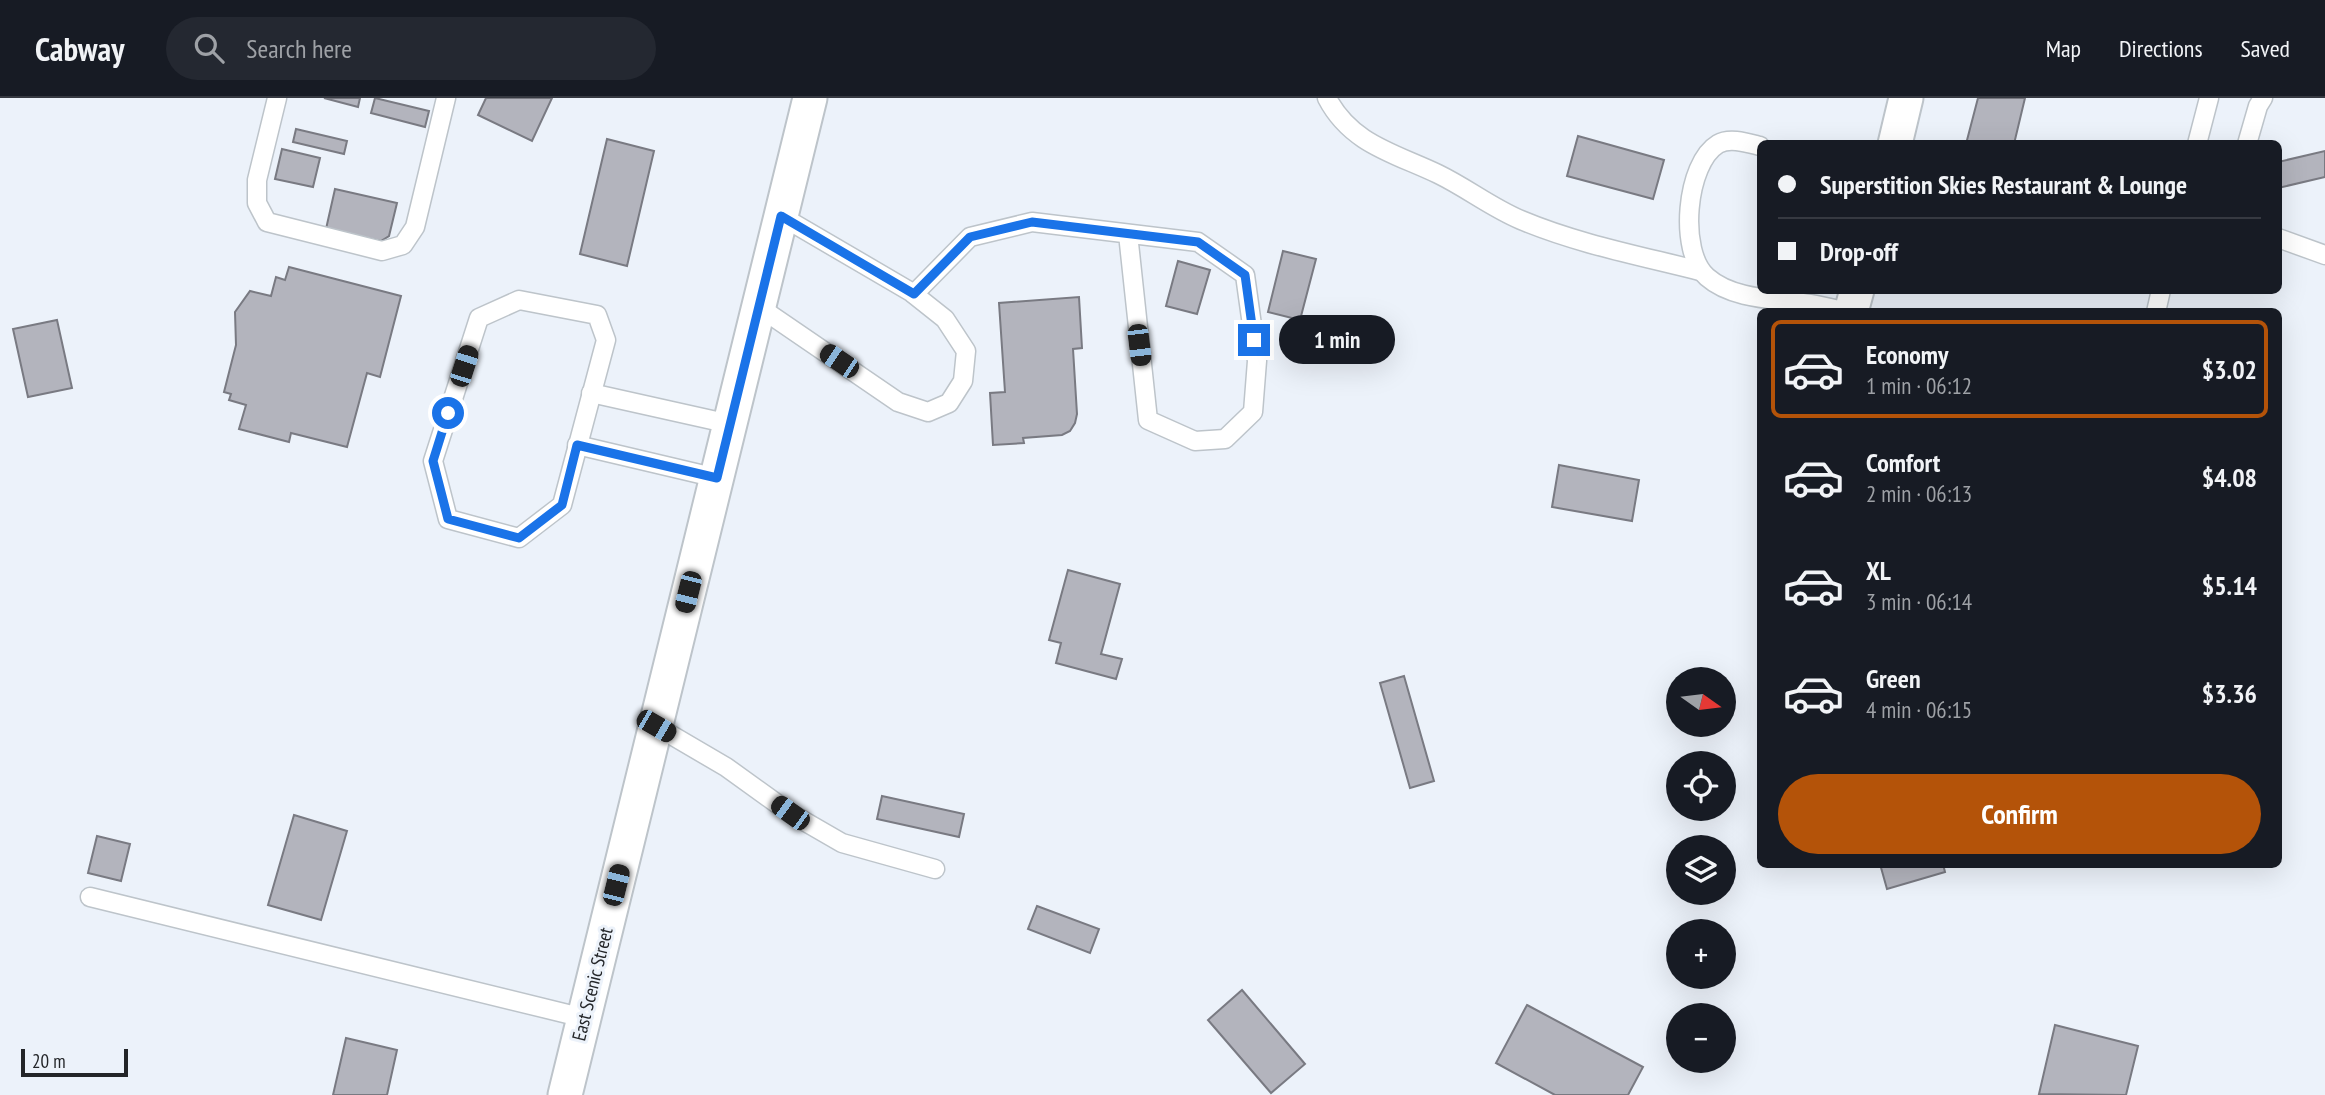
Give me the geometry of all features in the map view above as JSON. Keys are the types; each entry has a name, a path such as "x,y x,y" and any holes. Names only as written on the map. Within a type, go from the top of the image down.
{"street":[{"name":"East Scenic Street","path":"565,1095 810,98"},
{"path":"1896,140 1906,98"}],"lane":[{"path":"276,98 257,180 257,203 267,222 382,251 403,246 415,227 446,98"},
{"path":"1327,98 1345,125 1369,144 1454,182 1488,204 1522,220 1584,241 1700,271"},
{"path":"2198,140 2209,98"},
{"path":"2248,140 2263,98"},
{"path":"1757,144 1721,142 1713,148 1703,163 1689,209 1689,229 1700,271 1708,279 1728,289 1825,308"},
{"path":"759,307 898,402 928,412 949,403 963,381 966,351 946,319 914,294 781,216"},
{"path":"914,294 970,237 1032,222 1198,242 1245,275 1257,361 1253,412 1226,439 1195,441 1148,420 1128,234"},
{"path":"2282,240 2325,255"},
{"path":"519,300 597,315 606,340 577,445 562,505 519,538 448,519 433,461 480,318 519,300"},
{"path":"591,393 730,424"},
{"path":"577,445 717,478"},
{"path":"656,726 726,767 790,813 842,843 935,869"},
{"path":"90,897 583,1018"}],"building":[{"path":"324,98 360,98 358,107"},
{"path":"375,98 429,111 425,127 371,113"},
{"path":"486,98 552,98 532,141 478,115"},
{"path":"1978,98 2025,98 2015,140 1967,140"},
{"path":"296,129 347,141 344,154 293,142"},
{"path":"1578,136 1664,160 1653,199 1567,176"},
{"path":"607,139 654,151 627,266 580,254"},
{"path":"282,149 320,158 313,187 275,179"},
{"path":"2325,151 2325,177 2282,187 2282,161"},
{"path":"335,189 397,203 389,236 381,241 326,229"},
{"path":"1283,251 1316,259 1300,320 1268,312"},
{"path":"1178,261 1210,270 1197,314 1166,306"},
{"path":"289,267 401,296 380,377 367,373 347,447 291,433 289,442 239,429 246,405 229,400 231,394 224,392 236,345 235,312 250,291 271,296 276,277 285,280"},
{"path":"1079,297 1082,348 1073,349 1077,414 1075,423 1070,431 1062,435 1023,438 1024,443 993,445 990,393 1005,392 999,303"},
{"path":"57,320 72,388 28,397 13,329"},
{"path":"1559,465 1639,480 1632,521 1552,507"},
{"path":"1068,570 1120,584 1101,654 1122,659 1116,679 1056,663 1061,643 1049,640"},
{"path":"1404,676 1434,781 1410,788 1380,683"},
{"path":"882,796 964,814 959,837 877,819"},
{"path":"294,815 347,831 321,920 268,905"},
{"path":"97,836 130,844 121,881 88,873"},
{"path":"1881,868 1944,868 1945,872 1887,889"},
{"path":"1037,906 1099,929 1090,953 1028,929"},
{"path":"1242,990 1305,1064 1271,1093 1208,1020"},
{"path":"1527,1005 1643,1067 1628,1095 1555,1095 1496,1063"},
{"path":"2055,1025 2138,1046 2126,1095 2039,1094"},
{"path":"346,1038 397,1050 387,1095 333,1095"}],"route":[{"path":"448,413 433,461 448,519 519,538 562,505 577,445 717,478 781,216 914,294 970,237 1032,222 1198,242 1245,275 1254,340"}]}
